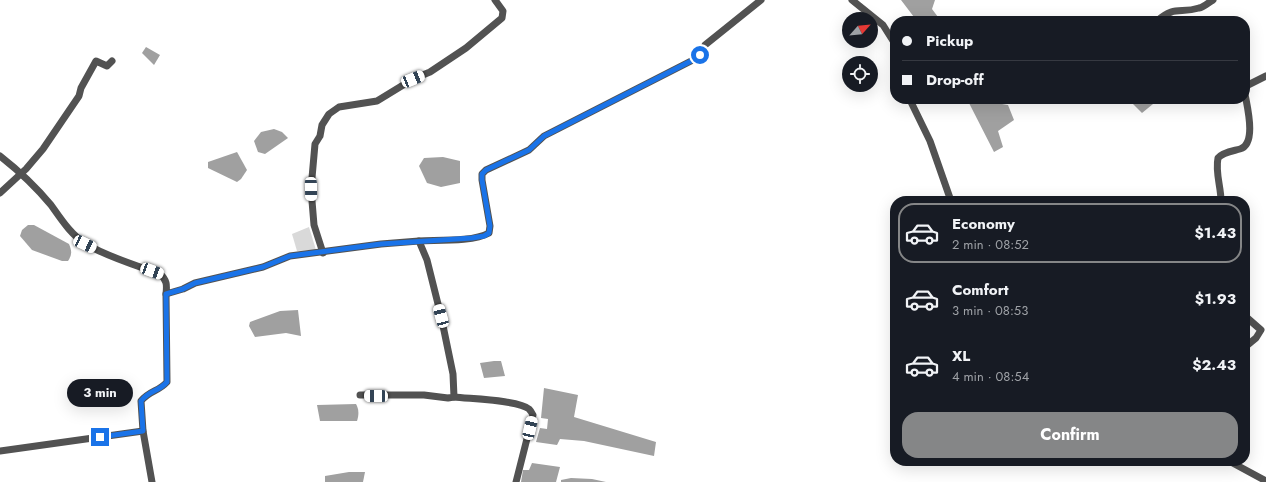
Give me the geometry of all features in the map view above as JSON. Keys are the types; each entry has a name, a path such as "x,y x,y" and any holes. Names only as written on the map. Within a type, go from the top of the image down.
{"street":[{"path":"323,252 314,225 311,189 315,144 320,136 322,125 329,114 339,107 377,101 413,79 430,72 457,54 502,18 503,11 495,0"},
{"path":"166,294 183,289 195,283 263,267 290,256 381,244 448,240 484,236 489,233 490,226 482,180 482,174 486,170 529,150 544,136 693,60 700,55 705,45 762,0"},
{"path":"852,0 883,25 890,36"},
{"path":"1162,16 1173,10 1200,8 1213,0"},
{"path":"0,193 26,169 43,148 79,96 81,88 96,61 107,66 112,61"},
{"path":"1250,84 1266,76"},
{"path":"912,104 930,141 949,196"},
{"path":"1220,196 1217,168 1218,158 1224,153 1243,148 1248,143 1250,125 1247,104"},
{"path":"0,156 20,173 50,204 70,230 85,244 160,274 165,278 168,285 166,294 167,382 162,387 146,394 141,401 143,431 152,482"},
{"path":"419,241 427,260 446,336 453,374 454,397"},
{"path":"1250,319 1263,327 1256,338 1250,343"},
{"path":"360,395 424,395 448,398 454,397 493,400 525,406 533,415 516,482"},
{"path":"0,451 143,431"},
{"path":"1238,466 1266,482"}],"shaded area":[{"path":"901,0 935,0 932,9 937,16 913,16"},
{"path":"146,47 160,55 154,65 142,53"},
{"path":"970,104 1008,105 1014,120 998,131 1003,147 994,152"},
{"path":"1133,104 1153,104 1142,113"},
{"path":"274,129 282,132 288,138 265,154 258,152 254,141 261,132"},
{"path":"237,152 247,170 237,182 208,168 208,162"},
{"path":"443,157 460,161 460,183 441,187 427,183 419,166 424,158"},
{"path":"28,225 34,225 69,244 71,253 68,261 62,261 32,250 20,236 22,230"},
{"path":"309,227 316,250 297,251 292,234"},
{"path":"298,310 301,336 286,333 255,337 249,326 250,322 280,311"},
{"path":"501,361 505,376 484,378 480,363"},
{"path":"544,388 578,395 574,417 656,442 654,456 584,441 560,439 557,445 536,442 540,428 547,429 548,419 541,418"},
{"path":"356,404 358,408 357,421 320,421 317,405"},
{"path":"532,463 560,467 556,482 521,482 523,470 529,470"},
{"path":"349,472 365,472 363,482 325,482 325,476"},
{"path":"571,478 592,479 606,482 561,482 561,480"}],"route":[{"path":"100,437 143,431 141,401 146,394 162,387 167,382 166,294 183,289 195,283 263,267 290,256 381,244 448,240 484,236 489,233 490,226 482,180 482,174 486,170 529,150 544,136 693,60 700,55"}]}
